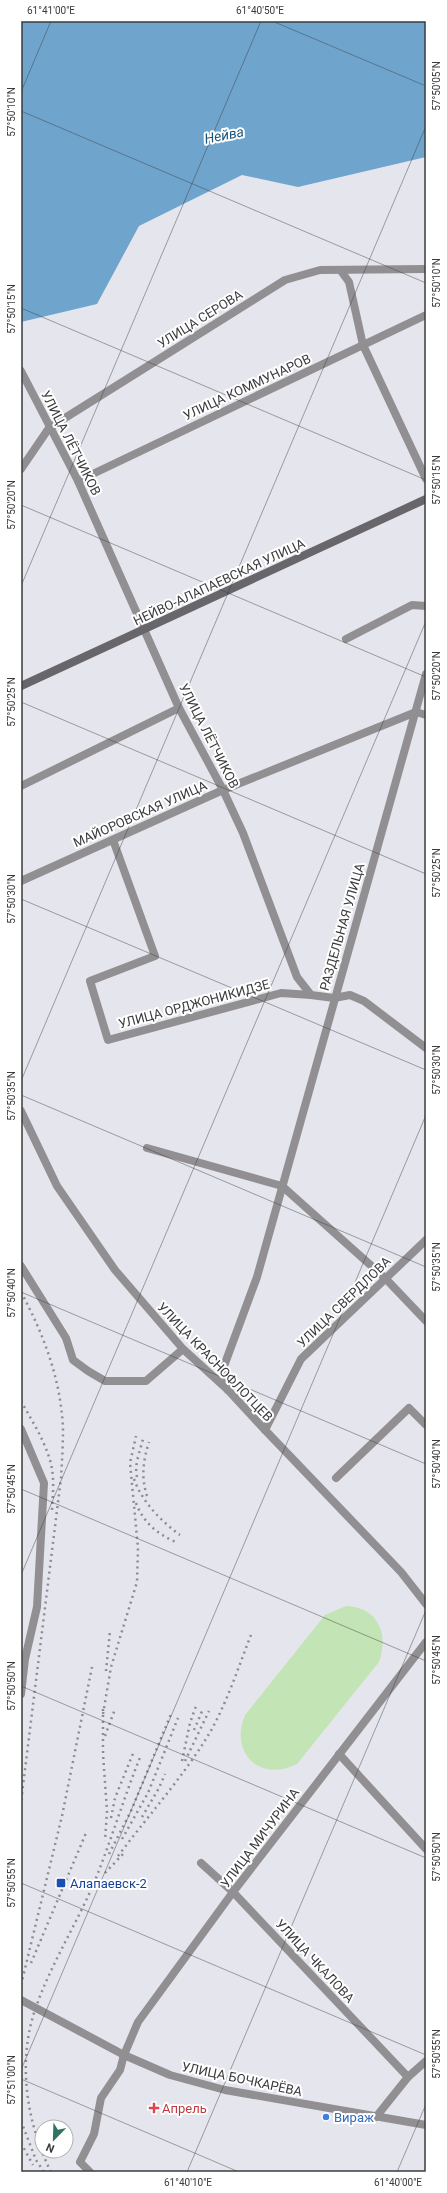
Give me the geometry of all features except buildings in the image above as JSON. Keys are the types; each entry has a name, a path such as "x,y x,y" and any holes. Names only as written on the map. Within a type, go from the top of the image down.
{"main road":[{"name":"НЕЙВО-АЛАПАЕВСКАЯ УЛИЦА","path":"21,686 426,499"}],"street":[{"name":"УЛИЦА СЕРОВА","path":"21,469 49,428 285,280 316,270 374,268 426,269"},
{"path":"341,270 349,282 363,345 426,479"},
{"name":"УЛИЦА КОММУНАРОВ","path":"78,481 426,315"},
{"name":"УЛИЦА ЛЁТЧИКОВ","path":"21,371 49,428 78,481 179,708 223,790 243,833 288,957 297,976 311,995"},
{"path":"346,639 412,605 426,606"},
{"name":"РАЗДЕЛЬНАЯ УЛИЦА","path":"228,1390 224,1366 257,1277 426,674"},
{"path":"21,786 179,708"},
{"path":"416,712 426,715"},
{"name":"МАЙОРОВСКАЯ УЛИЦА","path":"21,881 223,790 416,712"},
{"name":"УЛИЦА ОРДЖОНИКИДЗЕ","path":"113,840 155,956 90,981 108,1040 281,993 311,995"},
{"path":"311,995 334,998 350,995 364,1001 426,1048"},
{"name":"УЛИЦА КРАСНОФЛОТЦЕВ","path":"21,1111 57,1186 115,1270 183,1349 228,1390 401,1572 426,1604"},
{"path":"146,1148 282,1186 385,1278 426,1321"},
{"name":"УЛИЦА СВЕРДЛОВА","path":"265,1430 302,1359 426,1240"},
{"path":"21,1266 66,1338 73,1360 105,1381 146,1381 183,1349"},
{"path":"336,1478 409,1408 426,1425"},
{"path":"21,1429 44,1483 37,1607 23,1658 21,1694"},
{"name":"УЛИЦА МИЧУРИНА","path":"90,2172 80,2162 94,2134 101,2098 120,2070 124,2054 138,2022 233,1892 426,1642"},
{"path":"339,1754 426,1849"},
{"name":"УЛИЦА ЧКАЛОВА","path":"201,1863 233,1892 408,2078"},
{"name":"УЛИЦА БОЧКАРЁВА","path":"21,2000 124,2054 170,2075 218,2088 376,2117 426,2124"},
{"path":"376,2117 408,2078 426,2061"}],"green space":[{"path":"346,1606 366,1611 378,1624 383,1642 379,1662 297,1764 283,1769 271,1770 260,1767 251,1761 245,1752 241,1741 241,1729 245,1715 325,1615"}],"water":[{"name":"Нейва","path":"21,21 426,21 426,157 298,187 242,175 139,226 97,304 21,322"}],"railway":[{"path":"21,1292 37,1325 50,1358 59,1393 63,1429 61,1478 21,1802"},
{"path":"21,1401 40,1436 51,1463 53,1484 52,1510"},
{"path":"103,1714 111,1667 137,1582 138,1548 130,1463 136,1436"},
{"path":"137,1477 137,1463 143,1439"},
{"path":"147,1496 143,1476 145,1456 149,1442"},
{"path":"134,1479 147,1503 166,1524 180,1535"},
{"path":"136,1503 139,1510 152,1527 176,1542"},
{"path":"106,1671 110,1631"},
{"path":"118,1856 177,1781 209,1734 227,1698 251,1635"},
{"path":"21,1985 62,1816 92,1667"},
{"path":"182,1761 190,1723 196,1706"},
{"path":"103,1709 103,1754 107,1811 105,1841"},
{"path":"105,1736 115,1709"},
{"path":"194,1730 203,1709"},
{"path":"185,1761 209,1711"},
{"path":"109,1854 131,1811 171,1714"},
{"path":"122,1839 148,1793 178,1718"},
{"path":"111,1818 115,1798 134,1751"},
{"path":"51,2172 42,2153 30,2112 26,2069 30,2027 36,2007 49,1975 94,1883 141,1755"},
{"path":"142,1817 159,1788 165,1774"},
{"path":"31,1963 86,1833"},
{"path":"105,1873 123,1854"},
{"path":"21,2121 36,2160 44,2172"},
{"path":"21,2143 33,2165"}],"place":[{"name":"Алапаевск-2","path":"61,1883"},
{"name":"Апрель","path":"154,2108"},
{"name":"Вираж","path":"326,2117"}]}
